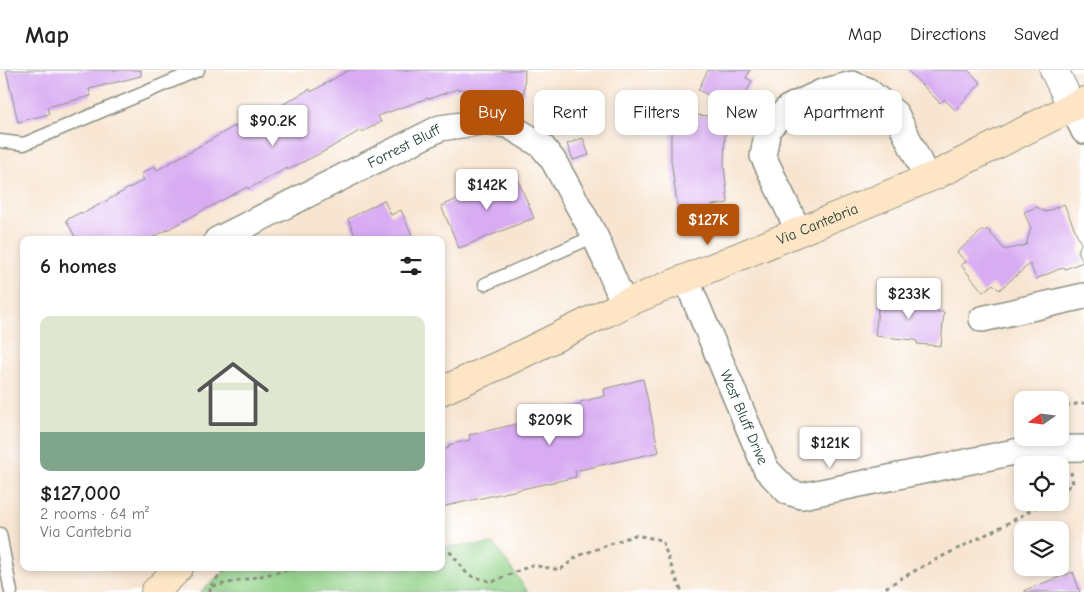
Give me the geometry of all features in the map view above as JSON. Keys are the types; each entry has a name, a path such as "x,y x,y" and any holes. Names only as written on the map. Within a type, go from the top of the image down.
{"main road":[{"name":"Via Cantebria","path":"445,389 502,364 624,304 1080,113"},
{"path":"155,592 176,571"}],"street":[{"path":"1054,70 1080,113"},
{"path":"799,232 763,156 768,129 788,108 822,92 852,84 867,90 896,114 927,178"},
{"name":"Forrest Bluff","path":"225,236 440,128 483,122 508,125 541,145 553,160 595,236 624,304"},
{"name":"West Bluff Drive","path":"686,279 766,470 788,492 802,496 1028,449 1075,448"},
{"path":"982,319 1084,296"}],"lane":[{"path":"0,141 24,144 198,70"},
{"path":"485,284 595,236"},
{"path":"0,534 11,592"}],"path":[{"path":"1075,448 1062,406 1084,403"},
{"path":"878,592 901,578 1030,511"},
{"path":"445,552 451,553 468,575 492,582 532,565 560,570 578,556 635,535 644,536 662,540 682,592"},
{"path":"210,592 210,587 223,571"},
{"path":"210,587 283,571"}],"green space":[{"path":"494,544 528,592 200,592 226,571 445,571 445,547"}],"building":[{"path":"6,70 141,70 141,76 89,89 91,96 47,107 49,114 18,122"},
{"path":"349,70 525,70 524,94 524,90 457,89 378,116 381,122 362,132 361,130 323,152 287,170 287,168 248,189 247,187 155,236 75,236 66,220 81,212 82,214 144,180 141,174 155,166 157,170 235,126 236,128 310,89 311,92"},
{"path":"708,70 750,70 746,78 752,81 747,90 708,90 708,95 698,90"},
{"path":"907,70 968,70 981,83 955,110 944,99 940,103"},
{"path":"698,115 708,116 708,135 725,135 724,166 728,203 712,205 713,217 681,221 671,160 671,135 698,135"},
{"path":"583,138 589,155 573,160 567,144"},
{"path":"516,175 534,218 459,248 441,206 460,198 459,195 496,179 497,183"},
{"path":"384,200 391,215 401,210 412,236 355,236 348,219"},
{"path":"1064,204 1081,244 1078,251 1083,262 1065,269 1064,267 1036,279 1030,264 999,290 993,284 983,292 961,265 966,262 957,252 983,230 984,232 987,229 1005,250 1026,245 1031,228 1024,212 1037,207 1046,212"},
{"path":"880,292 914,296 913,299 927,301 926,307 937,308 937,312 944,312 941,346 917,344 917,341 914,340 875,336"},
{"path":"643,379 659,452 575,471 576,477 445,506 445,449 449,448 448,445 470,440 469,435 534,420 533,415 580,405 580,402 605,396 604,389"},
{"path":"1073,572 1080,592 1025,592 1025,590 1062,576 1069,576 1069,574"}]}
